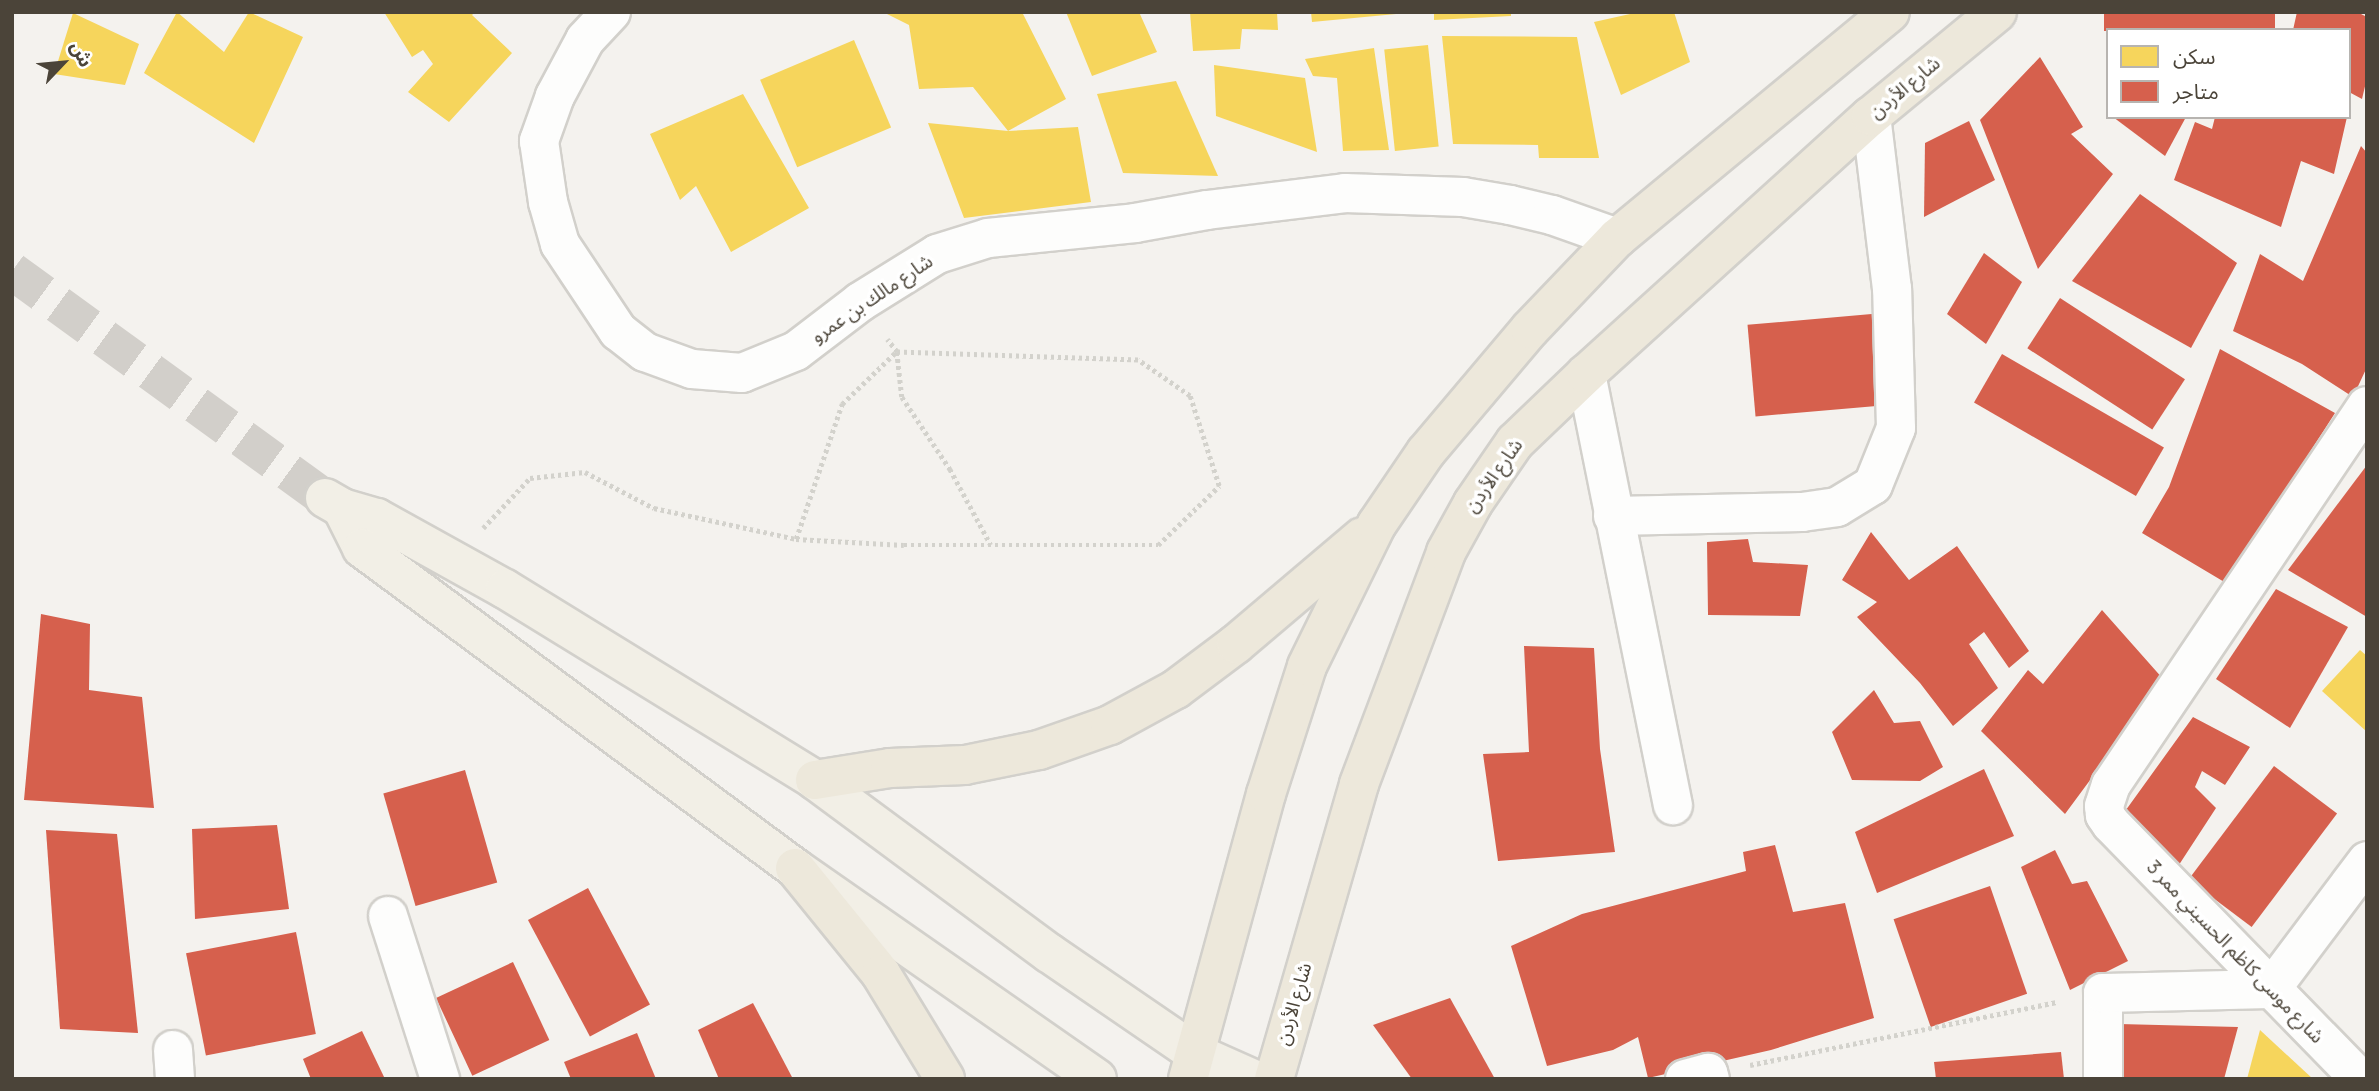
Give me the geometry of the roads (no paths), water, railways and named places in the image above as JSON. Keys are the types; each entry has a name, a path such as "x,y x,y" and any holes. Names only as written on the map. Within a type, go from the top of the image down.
{"highway":[{"path":"1191,1066 1266,794 1307,666 1377,524 1426,452 1530,329 1618,238 1890,12"},
{"name":"شارع الأردن","path":"1274,1079 1359,784 1446,552 1473,503 1515,442 1586,374 1871,116 1997,12"},
{"path":"815,780 890,768 965,765 1040,750 1110,725 1176,689 1226,651 1377,524"},
{"path":"795,868 881,974 945,1079"}],"main road":[{"path":"1097,1079 795,868 362,548 333,503 377,518 505,589 815,780 1049,953 1191,1066 1253,1079"}],"street":[{"name":"شارع مالك بن عمرو","path":"611,12 585,40 555,96 539,141 548,202 560,244 618,331 645,352 692,369 742,373 796,351 860,302 937,254 988,238 1135,223 1207,210 1345,193 1463,197 1552,215 1618,238"},
{"path":"1613,516 1802,512 1838,507 1872,485 1896,428 1892,289 1871,116"},
{"path":"1586,374 1673,805"},
{"name":"شارع موسى كاظم الحسيني ممر 3","path":"2360,1079 2111,824 2105,815 2104,806 2111,785 2367,407"},
{"path":"2103,1079 2103,993 2271,989 2367,861"},
{"path":"388,916 440,1079"}],"tunnel":[{"path":"12,271 325,498"}]}
